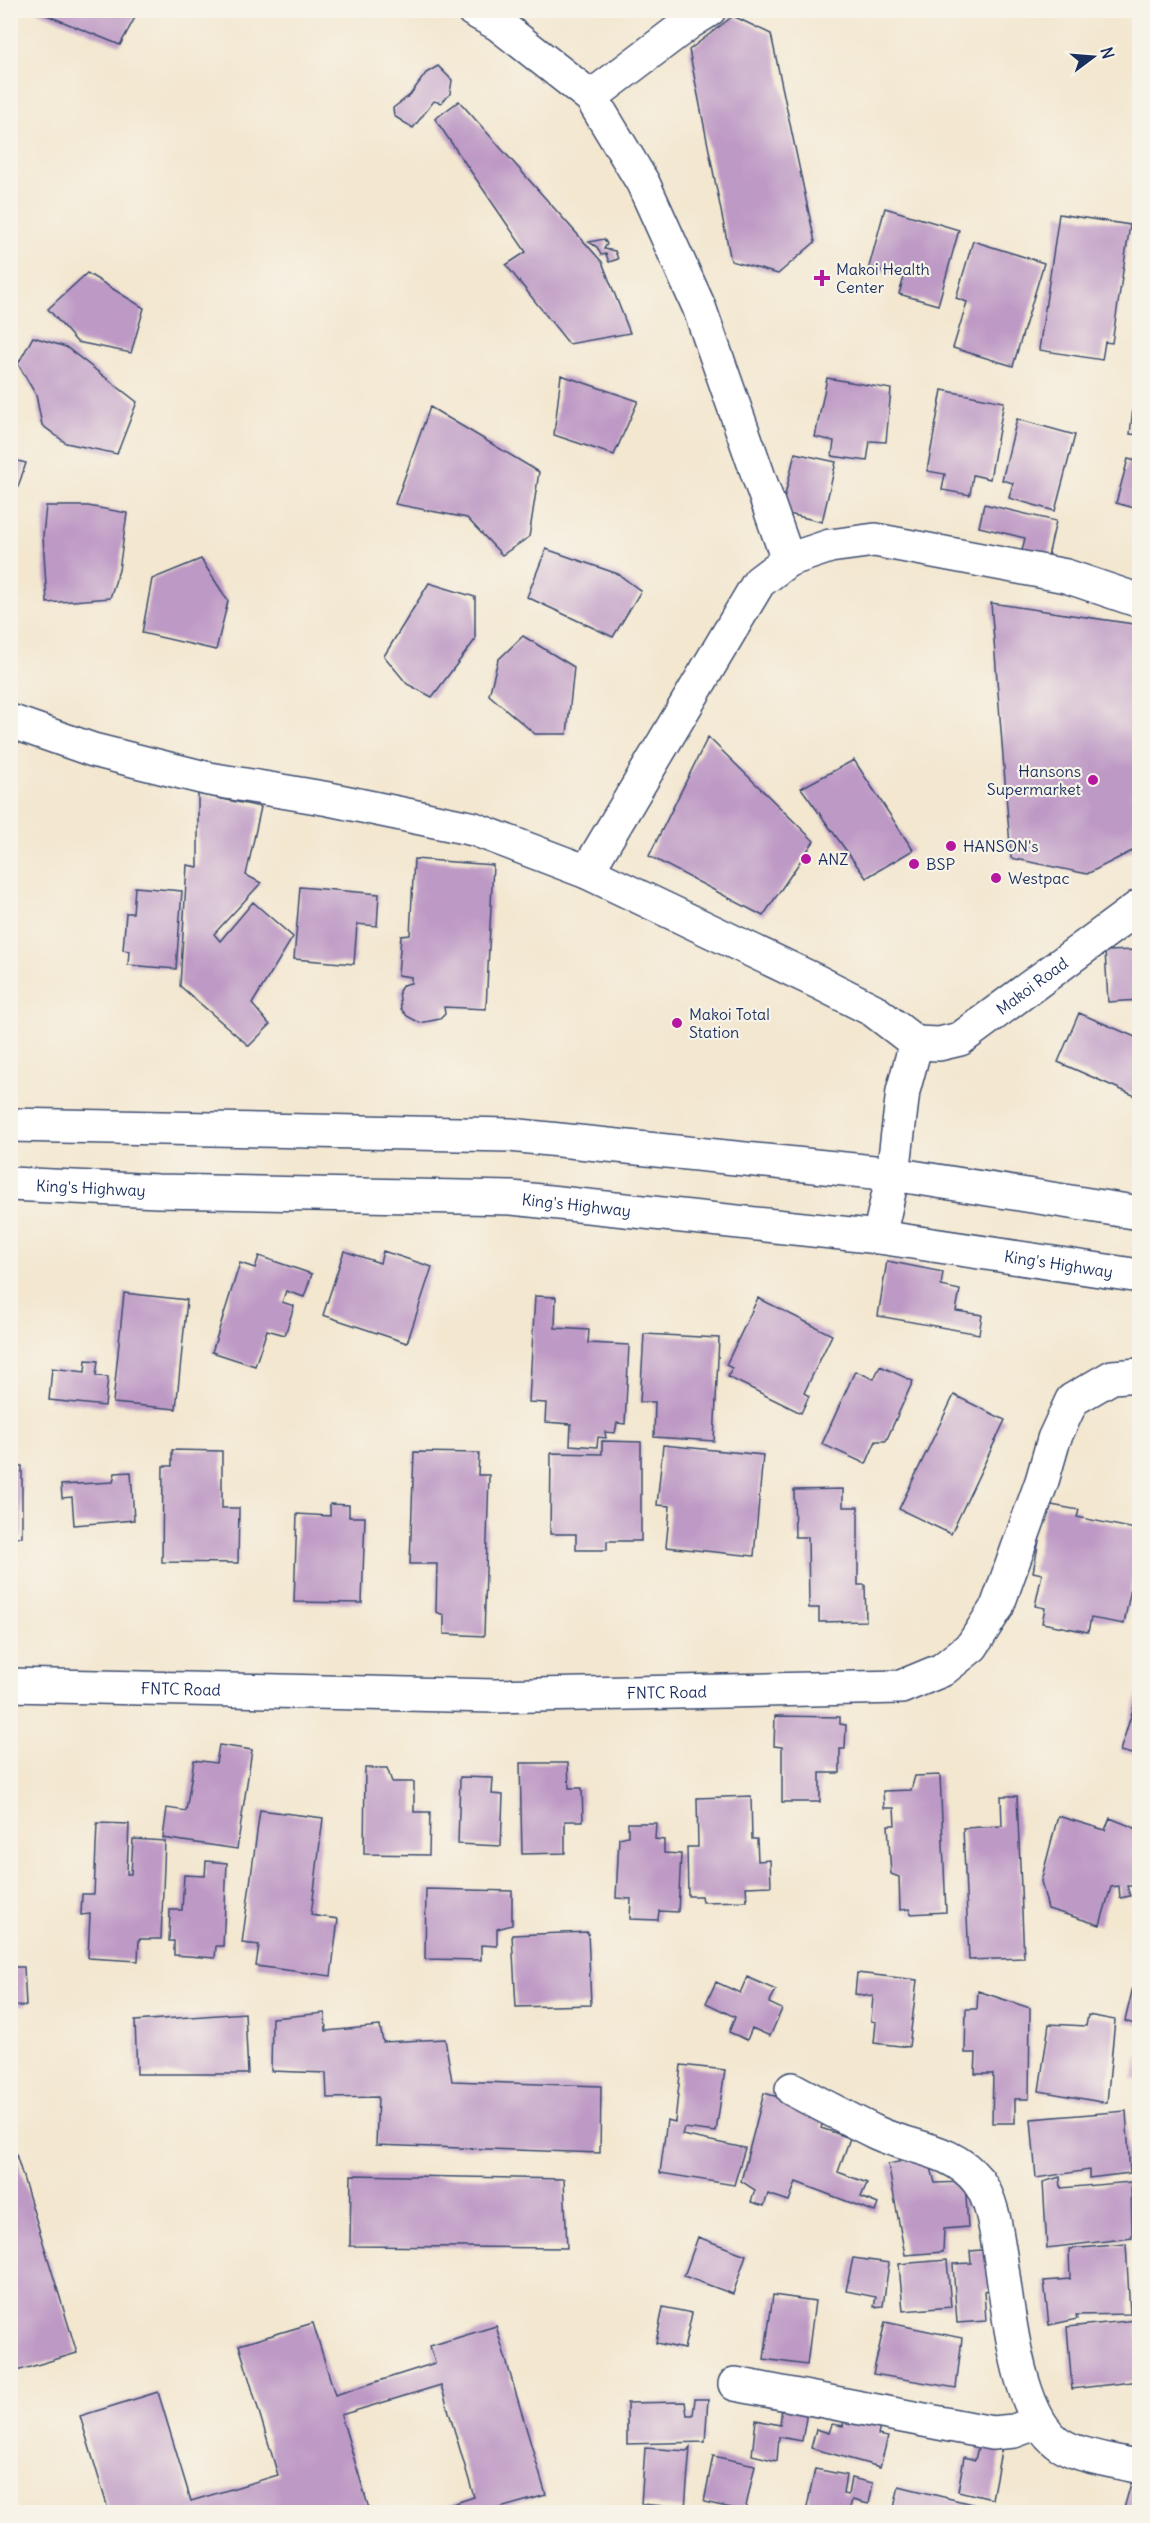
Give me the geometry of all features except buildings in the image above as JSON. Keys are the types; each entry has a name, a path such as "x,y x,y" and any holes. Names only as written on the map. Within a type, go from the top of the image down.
{"main road":[{"path":"473,10 498,24 591,97 643,183 699,307 789,560"},
{"path":"591,97 709,10"},
{"path":"587,872 759,582 789,560 830,546 875,540 1066,576 1140,601"},
{"path":"10,721 93,750 209,779 329,799 474,829 587,872 873,1010 916,1043 903,1091 893,1174 879,1237"},
{"name":"Makoi Road","path":"916,1043 939,1044 960,1039 1140,906"},
{"path":"10,1125 510,1135 893,1174 1140,1213"},
{"name":"King's Highway","path":"10,1184 159,1191 512,1198 879,1237 1140,1276"},
{"name":"FNTC Road","path":"10,1685 495,1696 901,1687 942,1670 972,1646 997,1607 1042,1481 1054,1439 1072,1400 1112,1377 1140,1375"},
{"path":"792,2089 879,2134 940,2153 961,2166 978,2181 995,2226 1024,2389 1038,2422 1051,2437 1064,2447 1140,2467"},
{"path":"735,2384 992,2433 1014,2431 1038,2422"}],"place":[{"name":"Makoi Health Center","path":"822,278"},
{"name":"Hansons Supermarket","path":"1093,780"},
{"name":"HANSON's","path":"951,846"},
{"name":"ANZ","path":"806,859"},
{"name":"BSP","path":"914,864"},
{"name":"Westpac","path":"996,878"},
{"name":"Makoi Total Station","path":"677,1023"}]}
